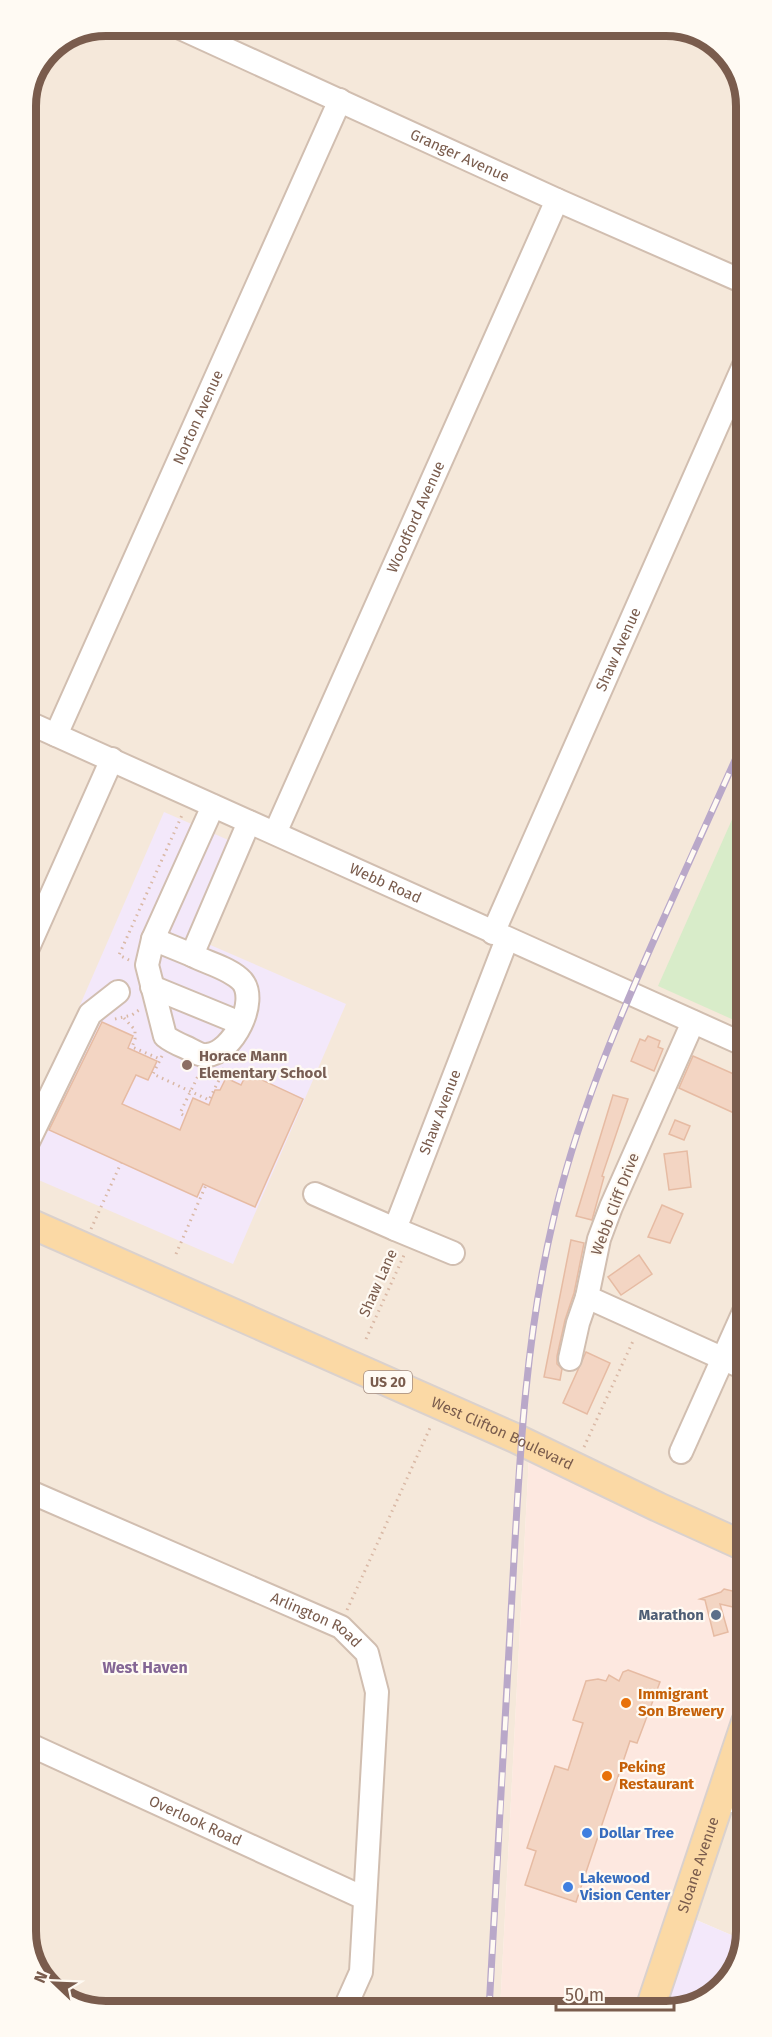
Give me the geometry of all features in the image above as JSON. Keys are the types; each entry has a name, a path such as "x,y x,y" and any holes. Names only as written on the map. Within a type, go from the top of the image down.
{"main road":[{"name":"West Clifton Boulevard","path":"36,1226 496,1430 736,1542"},
{"name":"Sloane Avenue","path":"656,2001 734,1801"}],"street":[{"name":"Granger Avenue","path":"198,36 557,200 736,278"},
{"name":"Norton Avenue","path":"56,735 340,100"},
{"name":"Woodford Avenue","path":"274,833 557,200"},
{"name":"Shaw Avenue","path":"404,1233 500,936 736,384"},
{"name":"Webb Road","path":"36,726 736,1041"},
{"path":"36,930 112,759"},
{"path":"153,939 240,979 246,987 247,1002 236,1034 227,1046 212,1054 202,1055 165,1036 147,965 153,939 213,806"},
{"path":"192,955 249,822"},
{"path":"152,987 240,1023"},
{"path":"36,1125 90,1014 118,992"},
{"name":"Webb Cliff Drive","path":"570,1359 578,1323 587,1297 597,1247 611,1207 693,1022"},
{"path":"315,1194 453,1253"},
{"path":"587,1297 736,1364"},
{"path":"681,1452 736,1328"},
{"name":"Arlington Road","path":"36,1494 341,1627 367,1653 377,1692 364,1898 362,1972 348,2001"},
{"name":"Overlook Road","path":"36,1748 364,1898"}],"path":[{"path":"124,1018 135,1030 132,1047 160,1059"},
{"path":"163,1054 153,1074 209,1100 224,1070"},
{"path":"183,1114 180,1113 203,1064"},
{"path":"83,1247 121,1163"},
{"path":"176,1254 206,1185"},
{"name":"Shaw Lane","path":"366,1339 404,1233"},
{"path":"584,1449 642,1321"},
{"path":"346,1612 430,1428"}],"shaded area":[{"path":"106,36 671,36 693,41 712,53 722,63 734,88 736,106 736,1549 529,1456 500,2001 101,2001 83,1997 63,1987 53,1977 41,1958 36,1931 36,101 41,79 48,67 67,48 79,41"},
{"name":"Horace Mann Elementary School","path":"164,812 249,849 208,944 346,1004 233,1264 36,1179 36,1106"},
{"path":"529,1456 736,1549 736,1792 669,2001 500,2001"},
{"path":"735,1792 736,1937 694,1919"},
{"path":"694,1919 736,1937 729,1962 712,1984 684,1999 668,2001"}],"green space":[{"path":"734,815 736,816 736,1021 658,986"}],"building":[{"path":"102,1022 133,1036 128,1048 157,1061 148,1080 136,1075 122,1104 180,1130 193,1098 209,1105 215,1090 220,1090 226,1078 241,1085 247,1073 303,1099 255,1207 203,1184 197,1197 49,1130"},
{"path":"648,1036 660,1041 658,1047 663,1049 654,1071 631,1061 640,1039 645,1041"},
{"path":"693,1056 736,1075 736,1114 679,1088"},
{"path":"613,1095 628,1099 602,1176 604,1177 592,1220 576,1216"},
{"path":"675,1120 690,1126 684,1140 669,1134"},
{"path":"687,1151 691,1187 669,1190 664,1154"},
{"path":"662,1205 683,1214 670,1243 648,1237"},
{"path":"571,1240 584,1243 574,1293 557,1356 557,1364 562,1369 560,1380 544,1377"},
{"path":"639,1255 652,1274 621,1295 608,1277"},
{"path":"586,1352 610,1363 587,1414 563,1403"},
{"name":"Marathon","path":"724,1589 736,1592 736,1608 720,1604 728,1632 714,1636 705,1600 700,1599"},
{"path":"628,1670 660,1682 637,1743 630,1741 576,1902 525,1885 536,1851 527,1848 555,1766 568,1770 583,1723 573,1720 586,1681 598,1679 606,1681 609,1675 619,1681 623,1672"}],"railway":[{"path":"490,2001 520,1454 529,1360 543,1267 562,1183 598,1073 642,966 736,758"}],"place":[{"name":"Horace Mann Elementary School","path":"187,1065"},
{"name":"Marathon","path":"716,1615"},
{"name":"Immigrant Son Brewery","path":"626,1703"},
{"name":"Peking Restaurant","path":"607,1776"},
{"name":"Dollar Tree","path":"587,1833"},
{"name":"Lakewood Vision Center","path":"568,1887"}],"district":[{"name":"West Haven","path":"145,1667"}]}
